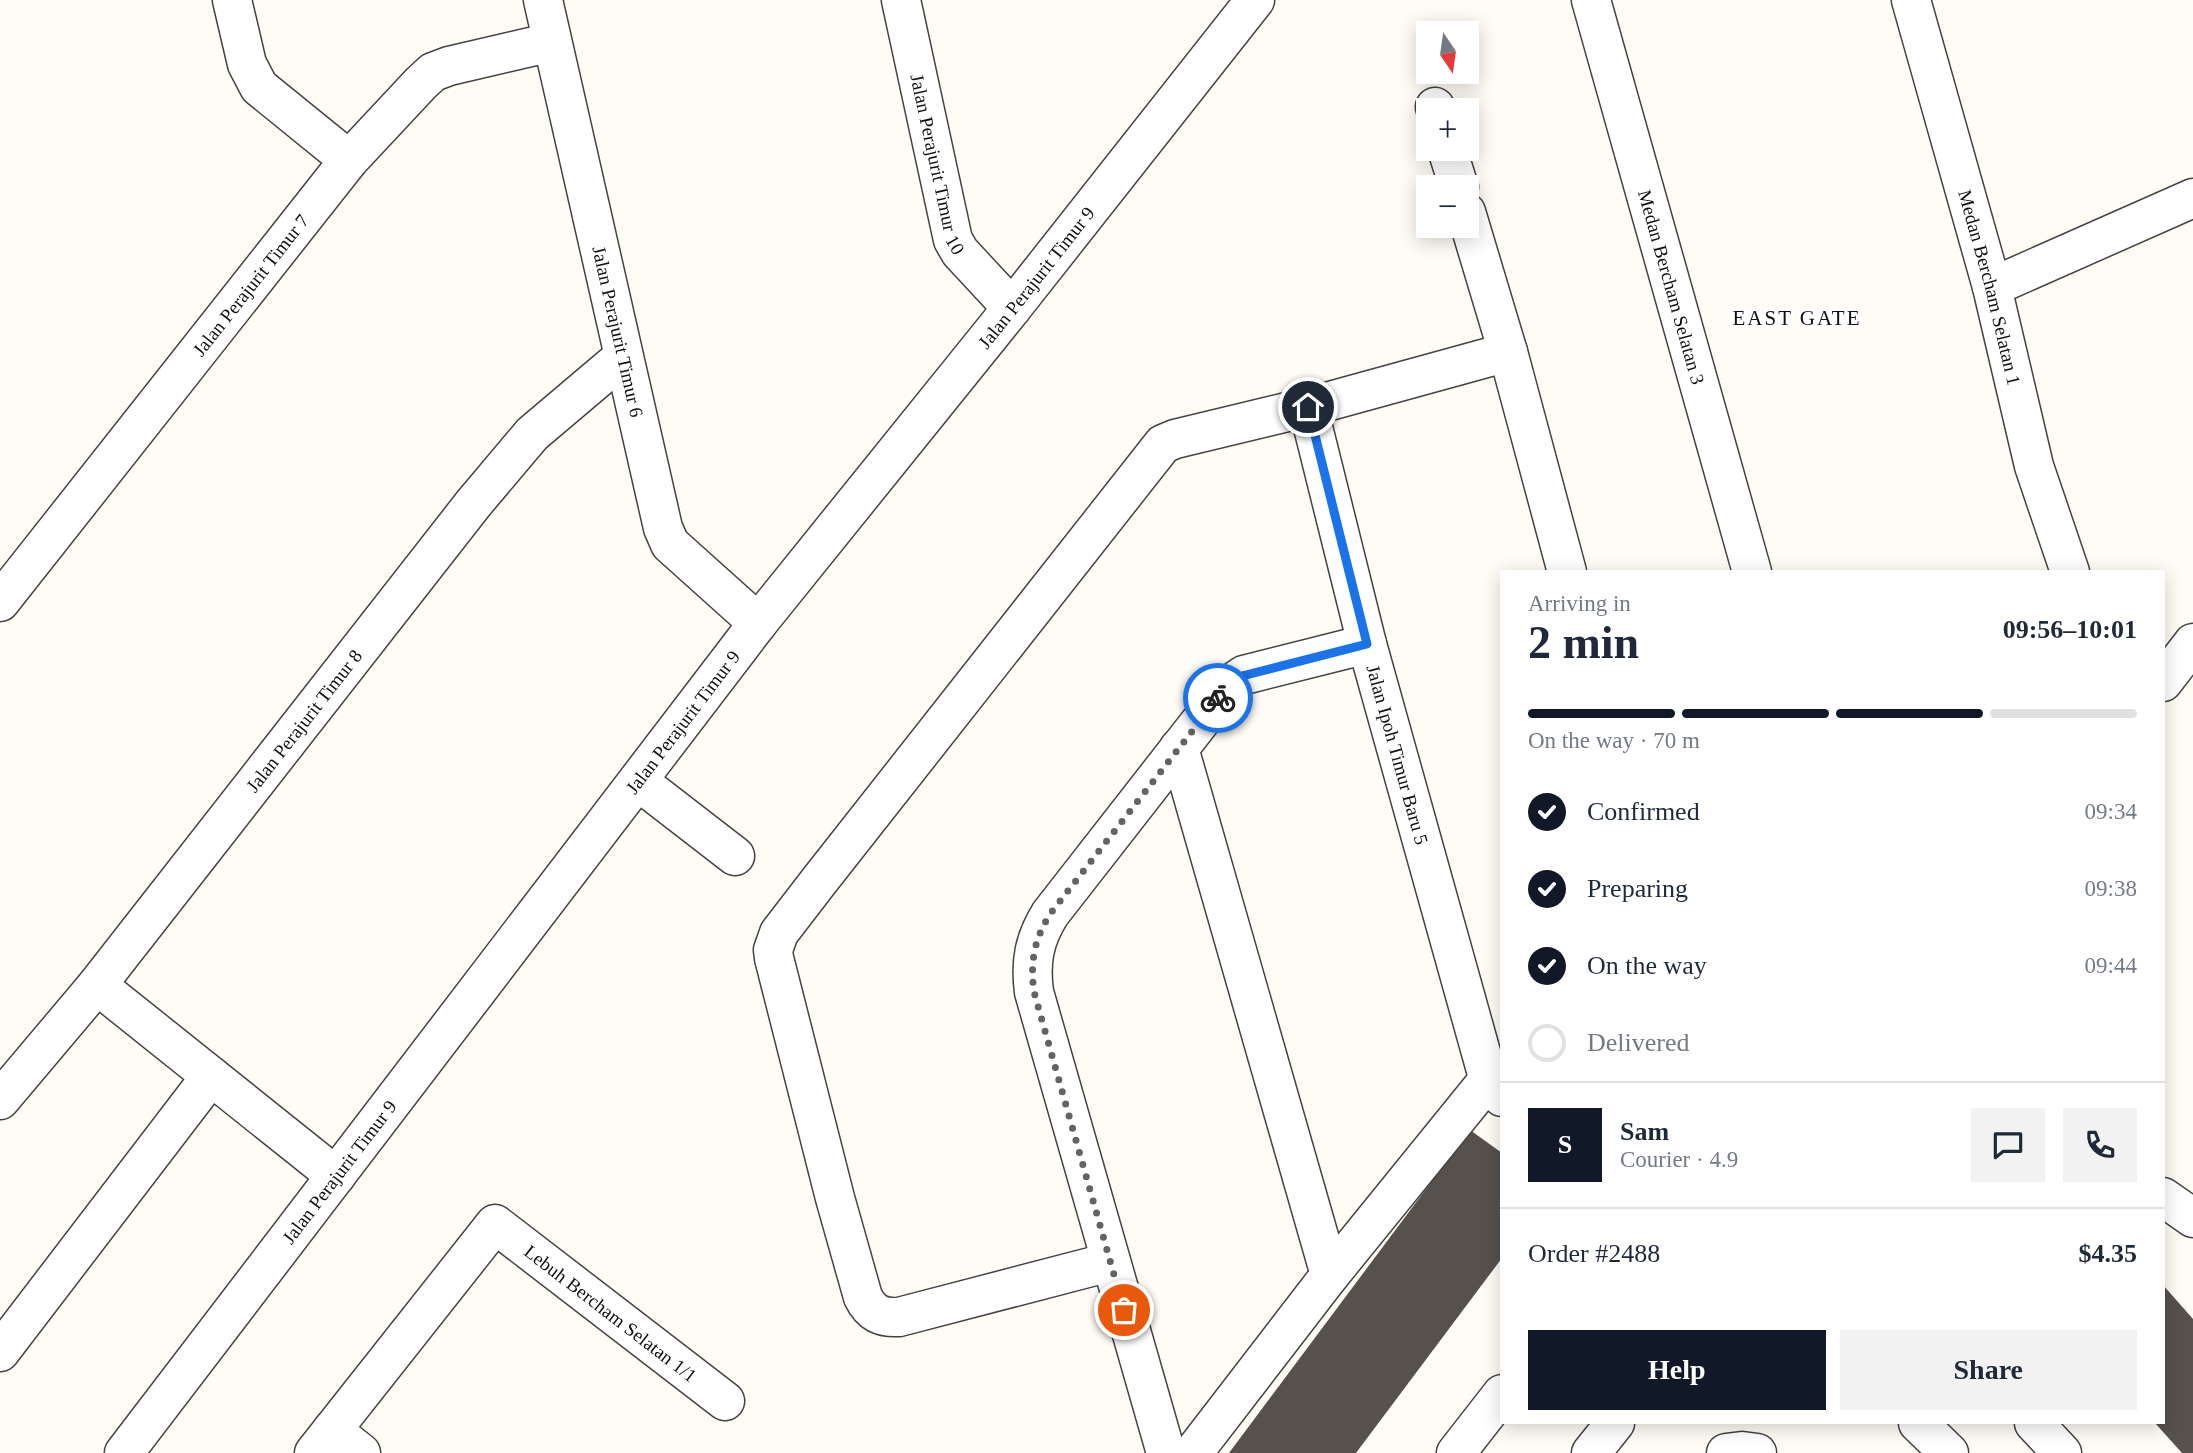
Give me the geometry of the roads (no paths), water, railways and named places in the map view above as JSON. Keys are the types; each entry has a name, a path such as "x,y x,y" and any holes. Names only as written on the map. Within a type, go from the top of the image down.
{"street":[{"path":"232,0 247,64 259,87 349,160"},
{"name":"Jalan Perajurit Timur 6","path":"543,0 666,537 676,550 758,623"},
{"name":"Jalan Perajurit Timur 10","path":"901,0 953,240 960,252 1012,308"},
{"name":"Jalan Perajurit Timur 9","path":"124,1453 758,623 1012,308 1255,0"},
{"name":"Medan Bercham Selatan 3","path":"1591,0 1751,570"},
{"name":"Medan Bercham Selatan 1","path":"1911,0 1992,287 2034,466 2069,570"},
{"name":"Jalan Perajurit Timur 7","path":"0,602 349,160 421,83 433,72 449,66 552,42"},
{"path":"1992,287 2193,198"},
{"path":"1474,238 1508,352 1566,570"},
{"path":"1110,1262 899,1317 888,1318 868,1307 835,1198 773,950 779,933 1163,444 1508,352"},
{"name":"Jalan Perajurit Timur 8","path":"0,1100 97,985 473,503 532,434 623,357"},
{"name":"Jalan Ipoh Timur Baru 5","path":"1308,407 1367,644 1495,1088"},
{"path":"2165,679 2193,643"},
{"path":"1166,1453 1034,992 1032,960 1035,943 1050,914 1228,686 1238,677 1367,644"},
{"path":"1179,748 1329,1275"},
{"path":"638,781 735,856"},
{"path":"97,985 336,1176"},
{"path":"0,1352 211,1076"},
{"path":"1193,1453 1329,1275 1495,1088"},
{"path":"2165,1198 2193,1218"},
{"name":"Lebuh Bercham Selatan 1/1","path":"336,1445 495,1224 725,1401"},
{"path":"1456,1453 1500,1397"},
{"path":"1591,1453 1614,1424"},
{"path":"1919,1424 1949,1453"},
{"path":"2035,1424 2062,1453"},
{"path":"1726,1453 1757,1453"}],"district":[{"name":"EAST GATE","path":"1797,318"}]}
